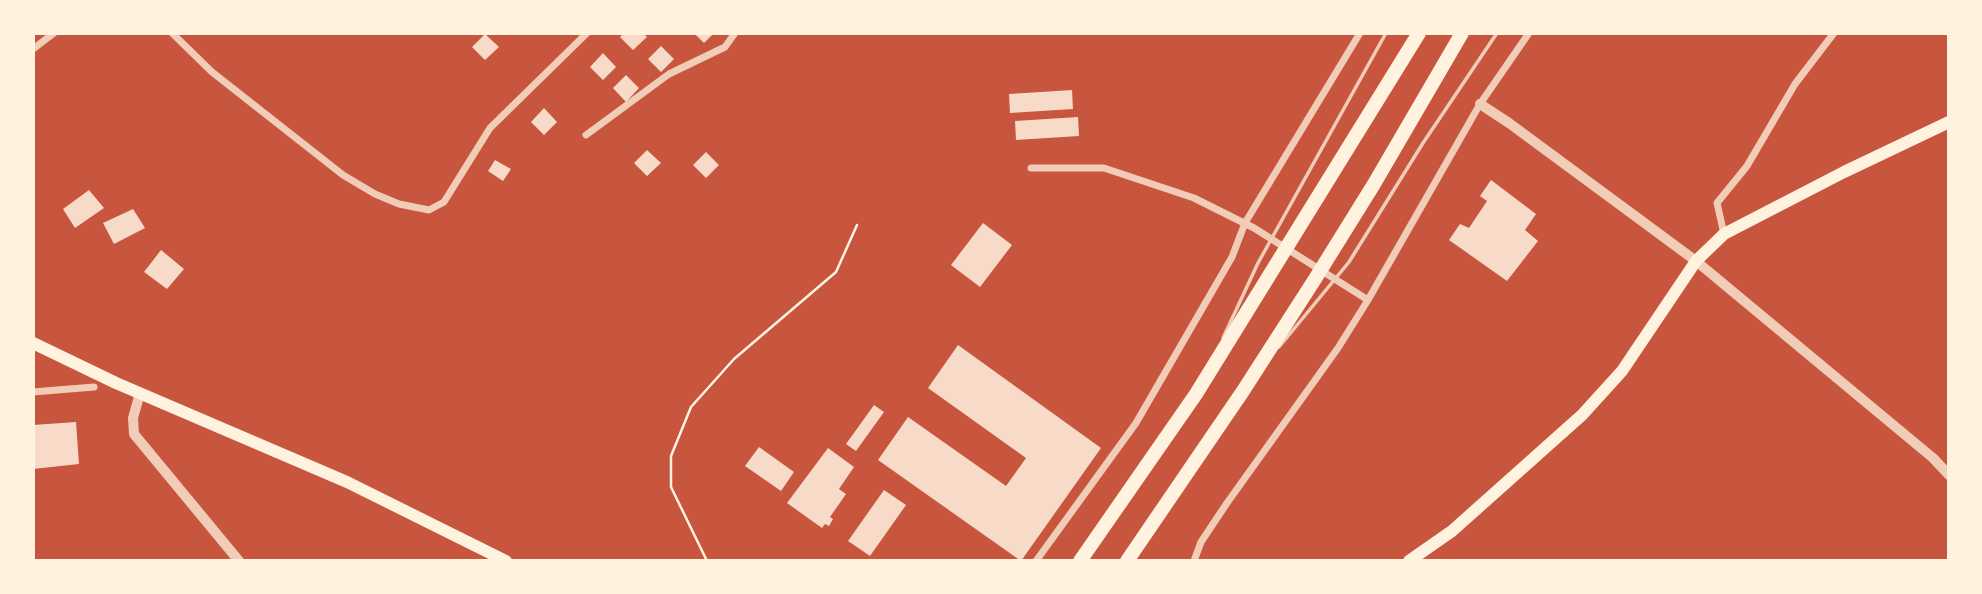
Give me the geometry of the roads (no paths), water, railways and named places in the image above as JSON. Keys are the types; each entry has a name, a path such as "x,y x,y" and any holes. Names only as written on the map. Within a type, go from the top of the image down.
{"highway":[{"path":"1080,561 1196,394 1419,33"},
{"path":"1127,561 1243,391 1374,184 1462,33"}],"main road":[{"path":"1409,561 1452,531 1582,415 1622,372 1696,261 1724,234 1949,122"},
{"path":"33,343 116,383 347,482 506,561"}],"street":[{"path":"33,49 54,33"},
{"path":"172,33 212,72 343,175 375,194 406,207 429,210 444,202 490,128 587,33"},
{"path":"586,135 669,74 725,47 735,33"},
{"path":"1036,561 1136,423 1232,257 1245,223 1360,33"},
{"path":"1194,561 1201,542 1227,503 1338,348 1480,104 1529,33"},
{"path":"1724,234 1717,203 1747,166 1795,84 1834,33"},
{"path":"1480,104 1696,261 1933,458 1949,475"},
{"path":"1031,167 1104,168 1194,198 1254,228 1368,300"},
{"path":"33,392 94,387"},
{"path":"141,393 133,418 134,434 239,561"}],"lane":[{"path":"1196,394 1258,263 1386,33"},
{"path":"1243,391 1349,262 1423,142 1496,33"},
{"path":"94,387 116,383"}]}
